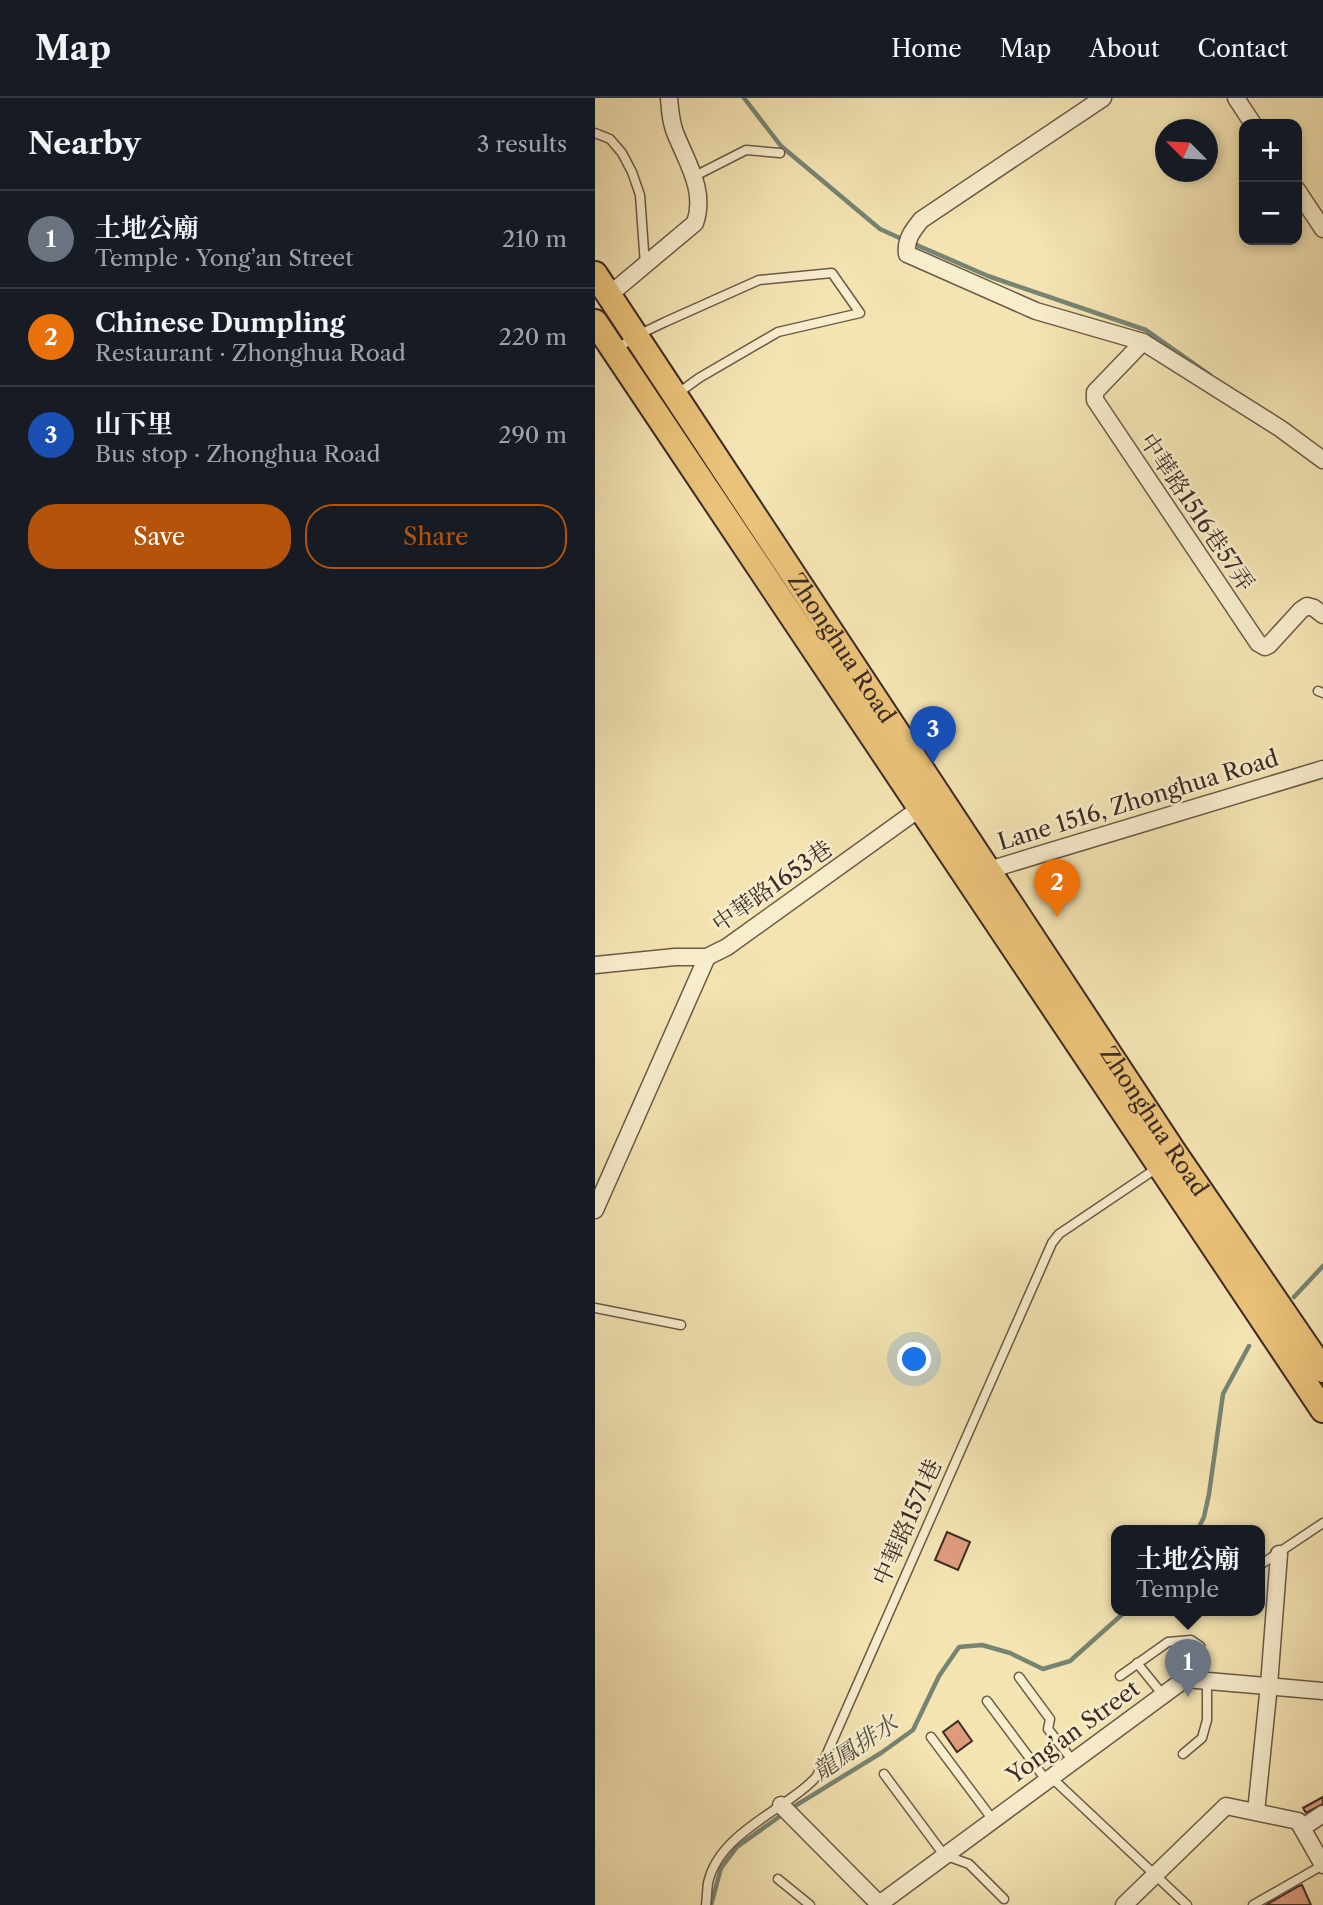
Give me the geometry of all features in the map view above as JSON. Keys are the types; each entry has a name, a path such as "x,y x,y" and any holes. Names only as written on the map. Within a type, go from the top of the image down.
{"main road":[{"name":"Zhonghua Road","path":"595,274 675,396 928,802"},
{"name":"Zhonghua Road","path":"595,322 977,875 1174,1152 1317,1375 1323,1410"},
{"name":"Zhonghua Road","path":"977,875 1160,1167 1317,1375"}],"street":[{"path":"609,295 695,223 699,212 695,176 675,133 669,98"},
{"path":"1103,98 921,220 912,231 907,254 1036,311 1143,342 1282,429 1323,460"},
{"path":"1236,98 1250,119"},
{"path":"1302,198 1323,229"},
{"name":"中華路1516巷57弄","path":"1143,342 1095,392 1095,400 1258,643 1265,647 1269,645 1307,606 1323,615"},
{"name":"Lane 1516, Zhonghua Road","path":"977,875 1323,769"},
{"name":"中華路1653巷","path":"595,965 675,957 707,957 727,947 928,802"},
{"path":"595,1210 707,957"},
{"path":"1256,1812 1279,1554"},
{"name":"Yong’an Street","path":"879,1905 1185,1679 1323,1690"},
{"path":"1124,1905 1226,1806 1298,1821 1323,1865"},
{"path":"785,1809 879,1905"},
{"path":"1302,1828 1323,1814"}],"lane":[{"path":"595,133 610,139 622,153 641,195 645,265"},
{"path":"695,176 746,150 781,153"},
{"path":"614,351 636,336 759,280 832,273 860,313 778,332 699,378 675,396"},
{"name":"中華路1571巷","path":"706,1905 708,1883 722,1853 733,1842 785,1809 817,1776 1052,1243 1059,1234 1160,1167"},
{"path":"595,1308 681,1325"},
{"path":"1265,1562 1323,1523"},
{"path":"1120,1676 1168,1642 1191,1640 1200,1646 1207,1720 1202,1738 1183,1754"},
{"path":"1137,1663 1163,1695"},
{"path":"1019,1677 1050,1719 1048,1729 1073,1761"},
{"path":"987,1701 1048,1779 1155,1873 1187,1905"},
{"path":"931,1737 993,1820"},
{"path":"884,1774 944,1855 969,1864 1004,1899"},
{"path":"1253,1905 1323,1865"},
{"path":"778,1879 810,1905"}],"building":[{"path":"947,1532 970,1542 958,1570 935,1560"},
{"path":"958,1721 972,1741 957,1752 943,1732"},
{"path":"1323,1797 1323,1804 1306,1813 1303,1808"},
{"path":"1302,1885 1311,1905 1266,1905 1299,1886"}],"waterway":[{"path":"744,98 781,146 880,229 904,240"},
{"path":"912,243 988,276 1146,330 1210,375"},
{"name":"龍鳳排水","path":"1294,1297 1323,1266"},
{"name":"龍鳳排水","path":"1200,1525 1209,1494 1223,1394 1249,1346"},
{"name":"龍鳳排水","path":"790,1809 913,1730 939,1676 959,1647 982,1645 1010,1653 1043,1669 1070,1661 1120,1616"},
{"name":"龍鳳排水","path":"711,1905 721,1868 737,1847 783,1814"}],"place":[{"name":"山下里","path":"933,764"},
{"name":"Chinese Dumpling","path":"1057,917"},
{"name":"土地公廟","path":"1188,1697"}]}
